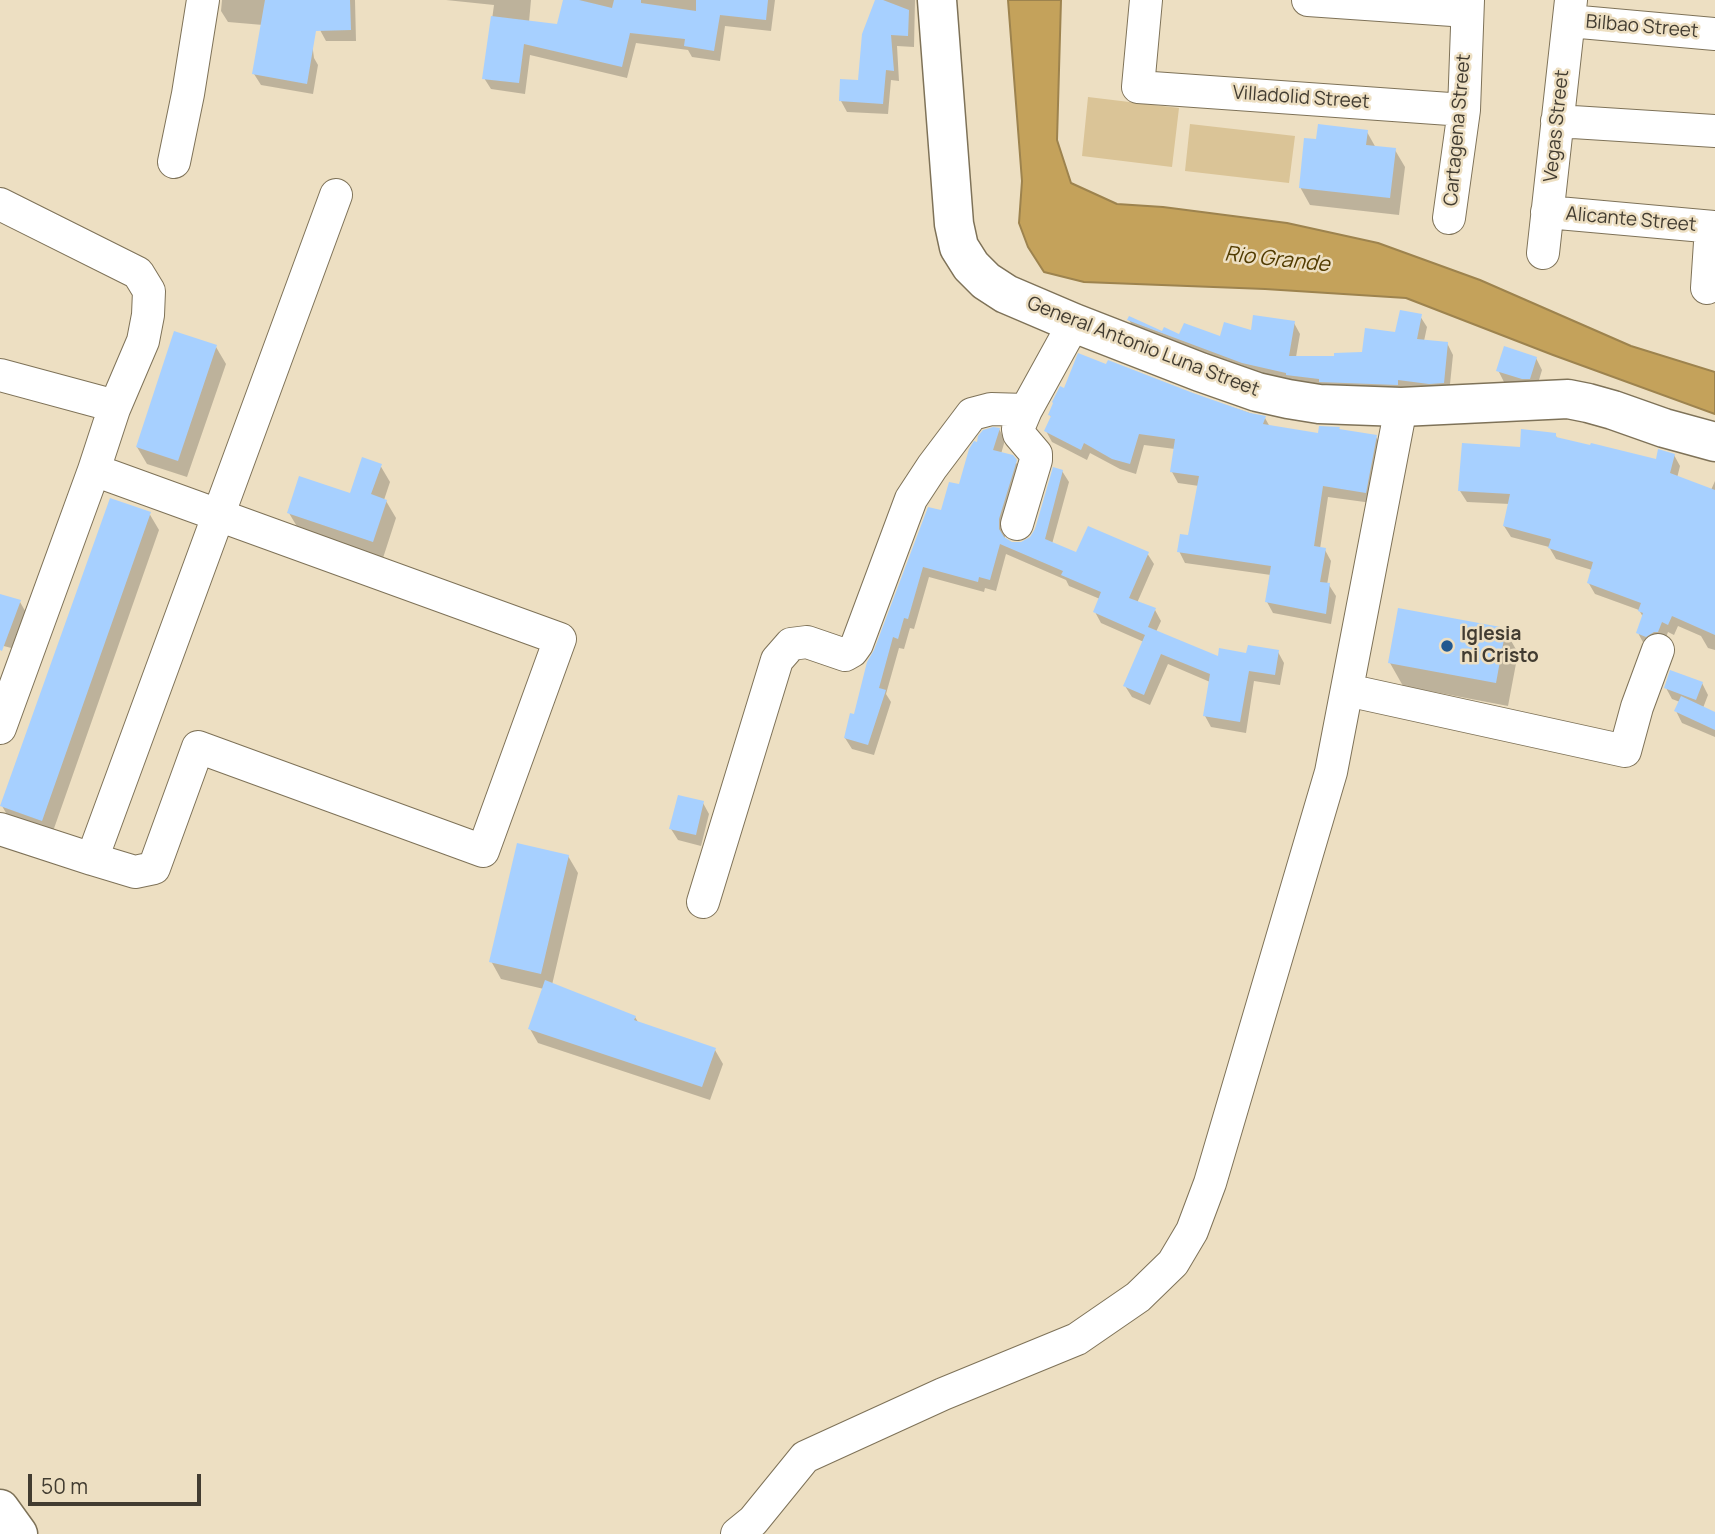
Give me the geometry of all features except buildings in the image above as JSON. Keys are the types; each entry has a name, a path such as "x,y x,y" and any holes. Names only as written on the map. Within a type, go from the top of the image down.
{"main road":[{"name":"General Antonio Luna Street","path":"937,0 954,224 959,247 971,266 1006,294 1073,323 1257,392 1319,404 1401,407 1568,399 1601,406 1715,442"},
{"path":"0,1509 18,1534"}],"street":[{"path":"174,162 203,0"},
{"name":"Villadolid Street","path":"1146,0 1138,87 1464,110"},
{"path":"1308,0 1467,5"},
{"name":"Cartagena Street","path":"1449,218 1464,110 1467,5"},
{"name":"Bilbao Street","path":"1570,10 1715,34"},
{"name":"Vegas Street","path":"1543,253 1570,10"},
{"path":"1557,121 1715,131"},
{"path":"92,859 336,195"},
{"path":"0,204 138,273 149,291 143,341 114,409 0,728"},
{"name":"Alicante Street","path":"1547,212 1713,227"},
{"path":"1707,288 1713,227"},
{"path":"1017,524 1036,460 1036,454 1019,434 1018,429 1073,323"},
{"path":"0,375 104,403 114,409"},
{"path":"737,1534 753,1521 805,1457 943,1394 1077,1339 1138,1297 1173,1263 1192,1231 1210,1183 1327,786 1401,407"},
{"path":"703,902 778,660 791,644 807,642 845,655 852,651 857,644 911,499 932,467 972,414 991,409 1027,410"},
{"path":"0,829 135,872 154,868 198,747 483,850 560,639 93,470"},
{"path":"188,662 213,593"},
{"path":"1347,690 1625,751 1657,650"}],"shaded area":[{"path":"1088,97 1179,108 1172,167 1082,156"},
{"path":"1190,124 1295,136 1289,183 1185,171"}],"water":[{"name":"Rio Grande","path":"1008,0 1061,0 1057,140 1071,183 1117,204 1163,207 1287,223 1378,243 1480,280 1631,346 1715,372 1715,414 1406,298 1084,282 1044,272 1028,247 1019,223 1022,181"}],"place":[{"name":"Iglesia ni Cristo","path":"1447,646"}]}
